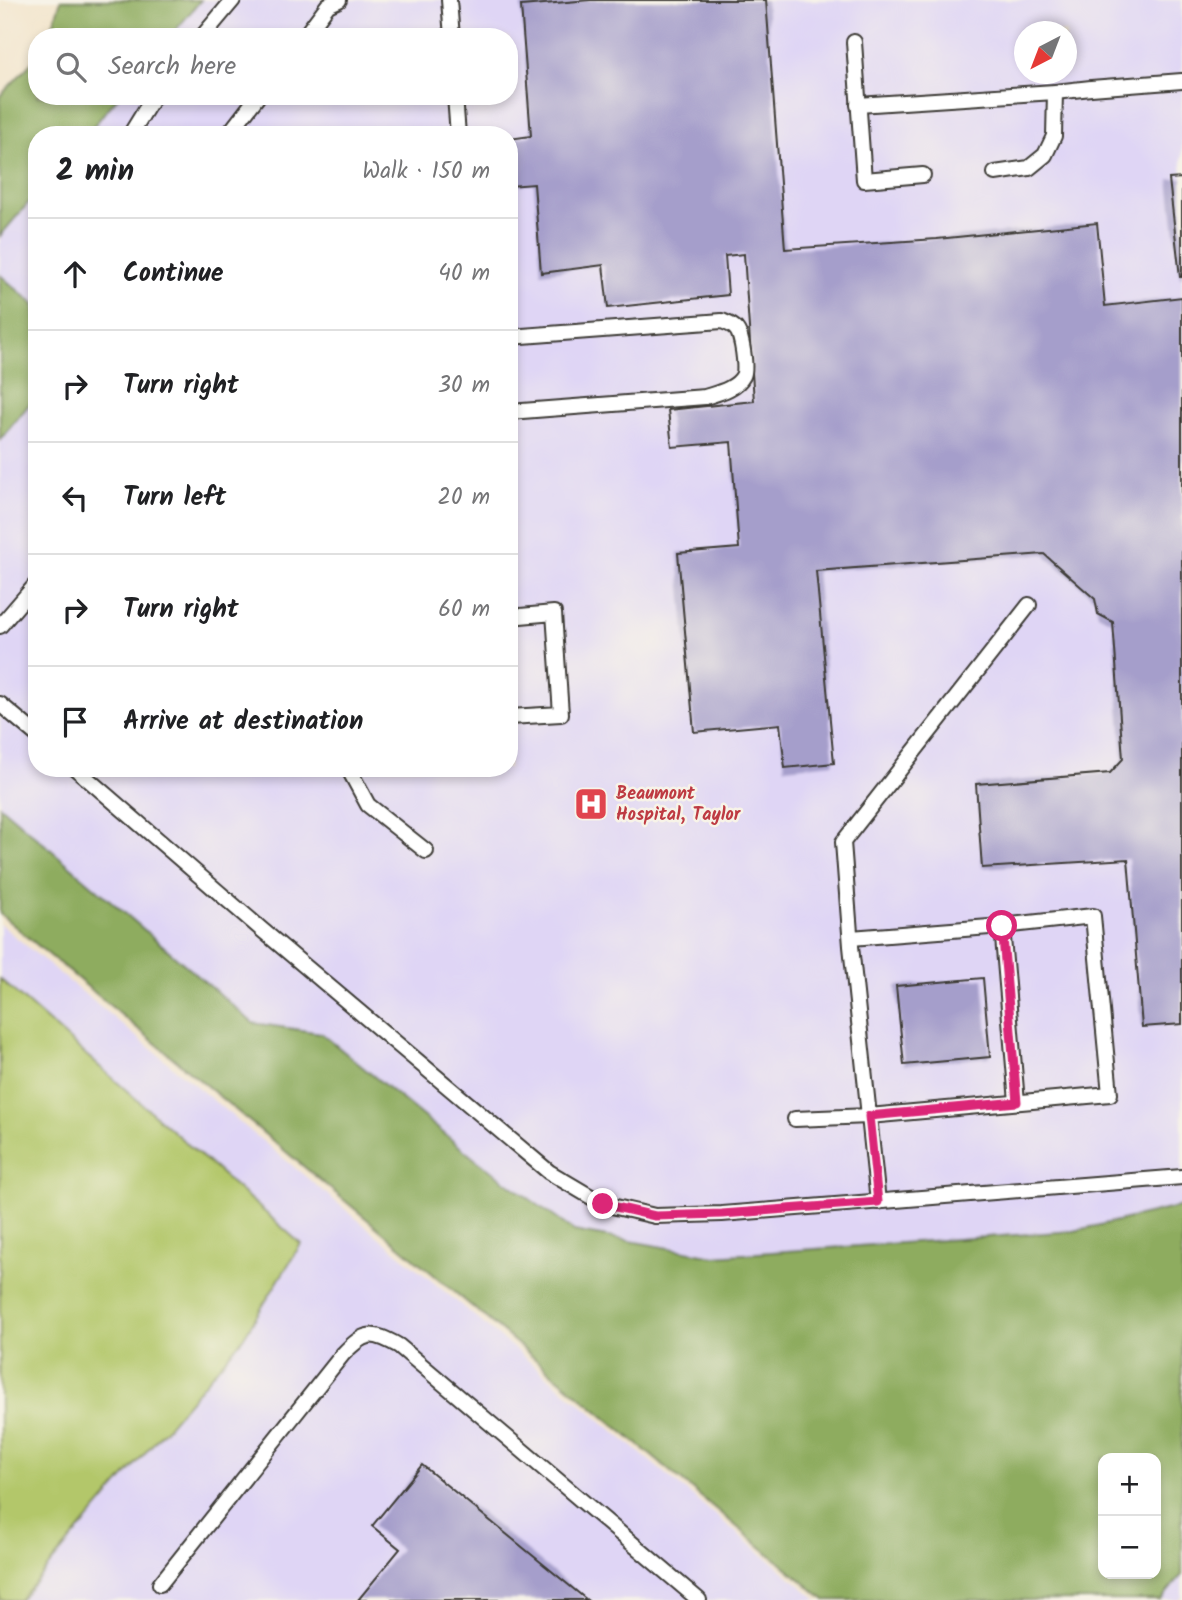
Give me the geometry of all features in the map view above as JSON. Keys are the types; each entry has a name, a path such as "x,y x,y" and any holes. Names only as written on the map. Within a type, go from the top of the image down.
{"lane":[{"path":"210,28 233,0"},
{"path":"311,28 328,5 339,0"},
{"path":"449,0 451,28"},
{"path":"854,42 864,180 923,175"},
{"path":"858,105 1182,81"},
{"path":"995,173 1029,168 1045,155 1054,136 1055,92"},
{"path":"136,126 148,105"},
{"path":"235,126 251,105"},
{"path":"456,105 458,126"},
{"path":"518,336 722,321 735,327 741,336 745,368 743,376 730,388 705,397 518,411"},
{"path":"0,625 28,593"},
{"path":"878,1202 843,842 1029,605"},
{"path":"518,616 554,613 561,714 518,716"},
{"path":"0,704 28,727"},
{"path":"85,777 549,1172 603,1204 655,1216 722,1214 1182,1177"},
{"path":"353,777 368,805 426,851"},
{"path":"795,1119 869,1116 1110,1094 1093,916 851,938"},
{"path":"1002,926 1017,1102"},
{"path":"160,1584 343,1354 357,1339 371,1335 383,1337 399,1346 698,1600"}],"shaded area":[{"name":"Beaumont Hospital, Taylor","path":"131,0 1182,0 1182,1597 1179,1600 899,1600 0,839 0,147 37,105 518,105 518,28 107,28"},
{"path":"0,924 818,1600 0,1600"}],"green space":[{"path":"61,0 201,0 178,28 52,28"},
{"path":"28,66 28,105 111,105 94,126 28,126 28,203 0,236 0,96"},
{"path":"0,275 28,299 28,406 0,440"},
{"path":"0,806 253,1023 321,1033 475,1159 574,1231 714,1256 1074,1231 1182,1206 1182,1575 1161,1600 825,1600 0,914"},
{"path":"0,979 301,1244 243,1338 20,1600 0,1600"}],"building":[{"path":"590,0 766,0 785,249 937,239 1097,223 1105,306 1182,297 1182,1024 1142,1027 1128,859 982,868 976,784 1110,773 1123,759 1113,622 1098,614 1095,599 1044,554 816,571 834,763 785,768 780,724 694,732 678,553 739,548 731,442 672,447 668,410 754,401 744,254 725,256 728,295 608,308 603,265 541,273 534,184 518,185 518,138 531,136 521,6"},
{"path":"1182,178 1182,277 1180,277 1169,179"},
{"path":"983,978 990,1057 904,1065 896,986"},
{"path":"422,1465 587,1600 358,1600 400,1549 372,1526"}],"place":[{"name":"Beaumont Hospital, Taylor","path":"591,804"}],"route":[{"path":"603,1204 655,1216 722,1214 878,1202 869,1116 1017,1102 1002,926"}]}
